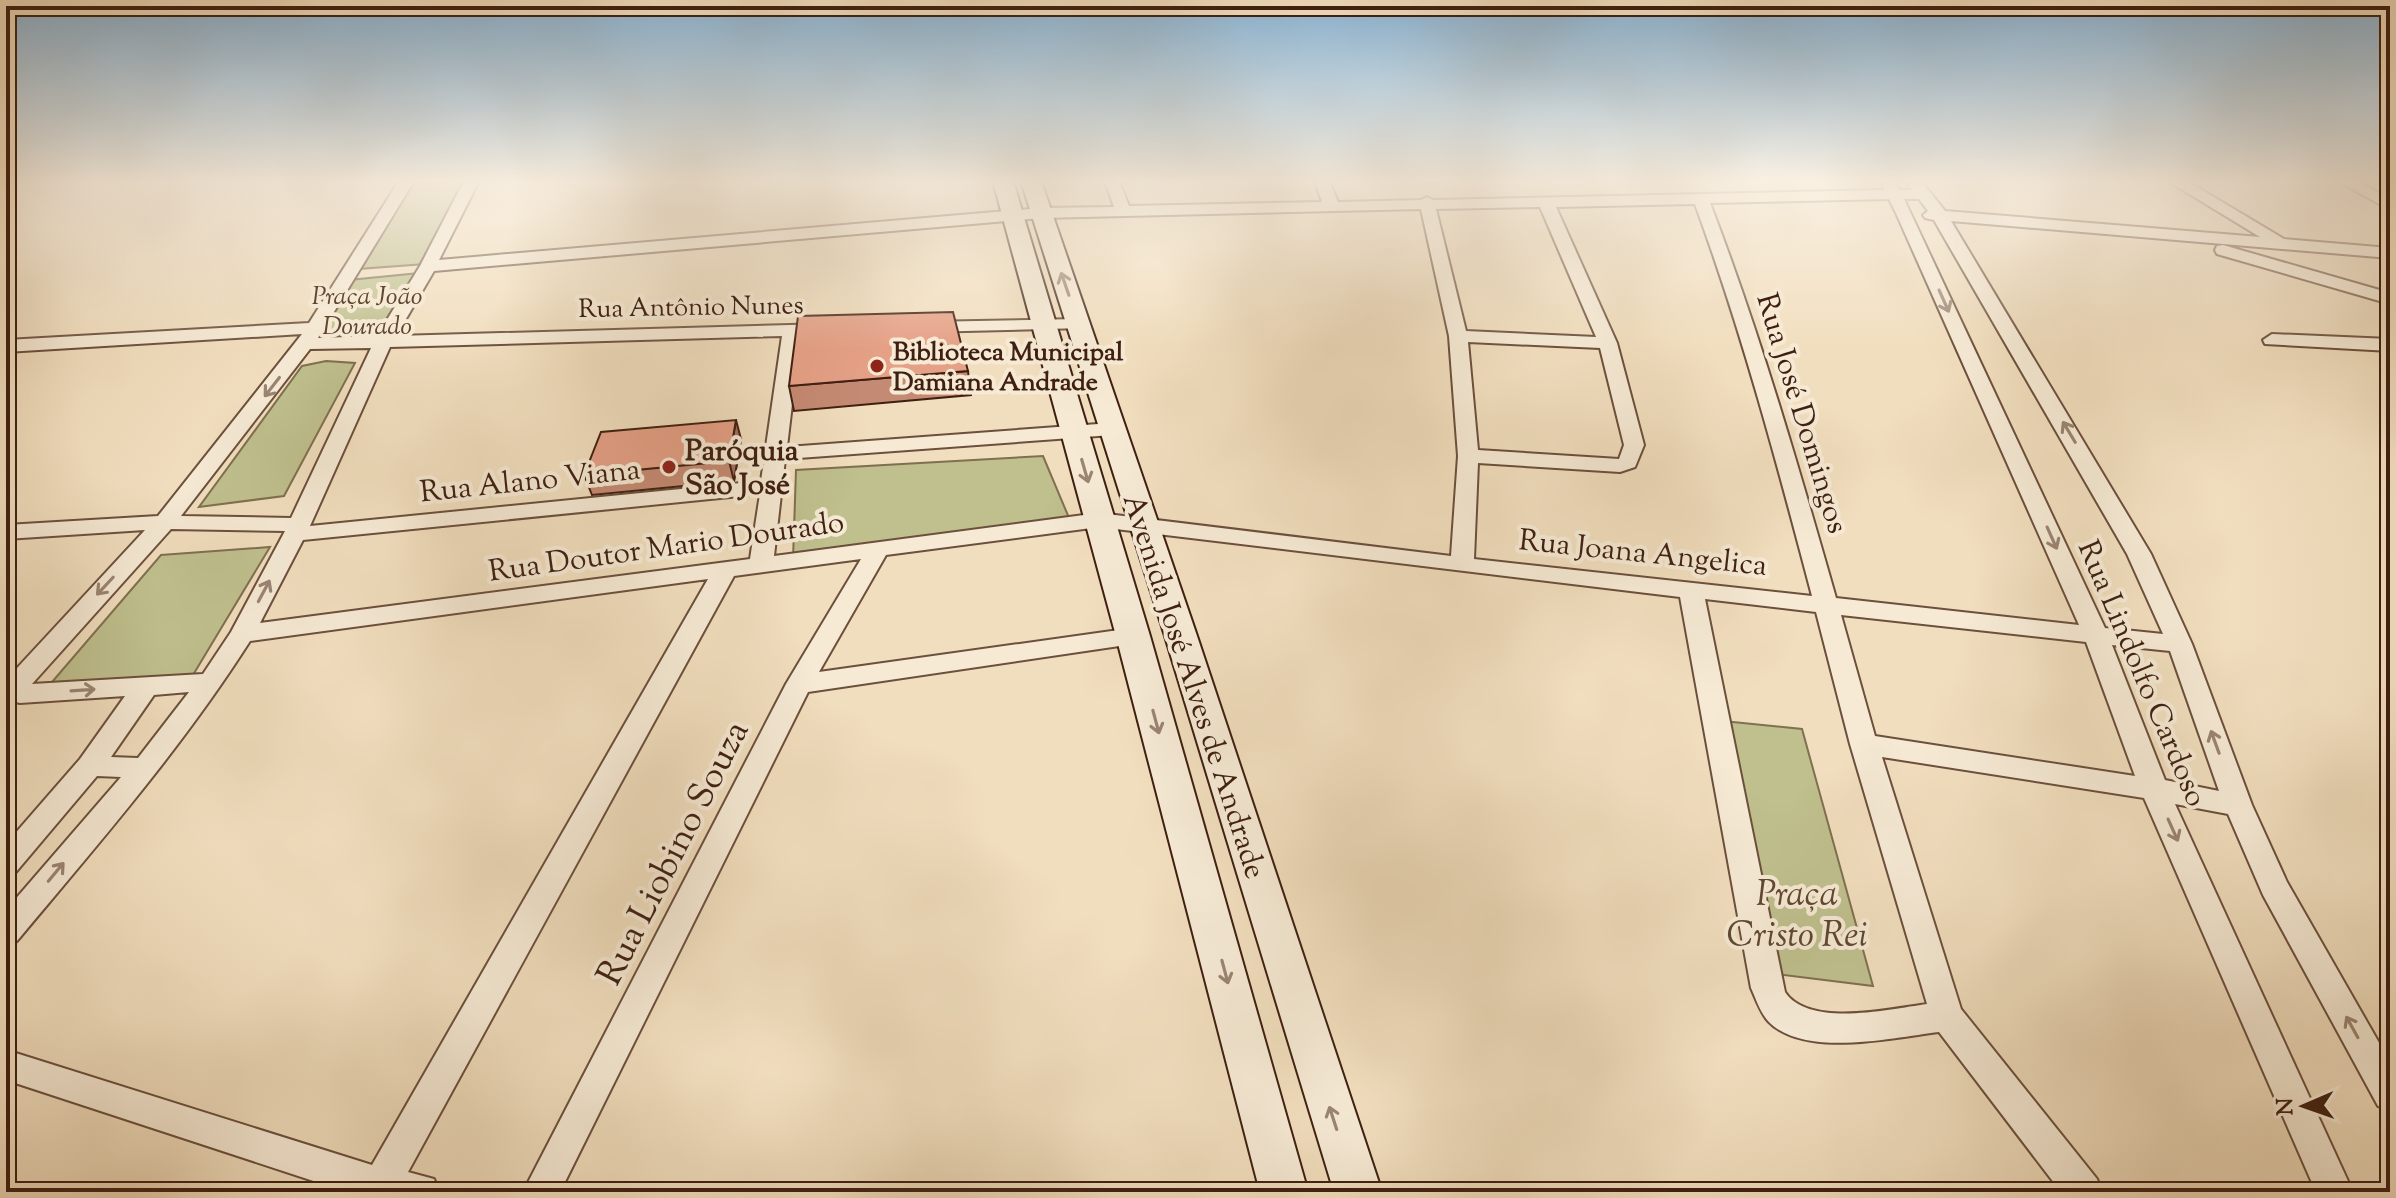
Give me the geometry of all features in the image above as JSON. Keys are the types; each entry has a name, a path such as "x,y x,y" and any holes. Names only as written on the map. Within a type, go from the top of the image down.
{"main road":[{"name":"Avenida José Alves de Andrade","path":"1038,237 1061,324 1074,433 1133,636 1284,1192"},
{"name":"Avenida José Alves de Andrade","path":"1061,324 1112,429 1358,1192"}],"street":[{"path":"211,682 20,694 10,692 165,522 310,336 371,237"},
{"path":"6,932 145,768 211,682 242,634 297,529 384,340 443,237"},
{"path":"428,266 706,237"},
{"path":"1435,237 1458,336 1468,456 1462,565"},
{"path":"1468,456 1600,466 1628,463 1634,445 1608,343 1561,237"},
{"name":"Rua José Domingos","path":"1715,237 1772,407 1827,603"},
{"name":"Rua Lindolfo Cardoso","path":"1923,237 2095,632 2154,789 2335,1192"},
{"name":"Rua Lindolfo Cardoso","path":"1952,237 2139,554 2180,644 2238,805 2274,886 2390,1095"},
{"path":"2179,237 2390,299"},
{"path":"2196,237 2390,253"},
{"path":"2270,237 2368,293"},
{"path":"903,328 1061,324"},
{"name":"Rua Antônio Nunes","path":"6,346 310,336 384,340 840,329"},
{"path":"761,566 792,330"},
{"path":"1458,336 1608,343"},
{"path":"2272,340 2390,345"},
{"path":"775,454 1112,429"},
{"name":"Rua Alano Viana","path":"6,532 165,522 297,529 772,486"},
{"name":"Rua Joana Angelica","path":"1099,520 1143,523 1462,565 2095,632 2180,644"},
{"name":"Rua Doutor Mario Dourado","path":"242,634 1099,520"},
{"name":"Rua Liobino Souza","path":"541,1192 799,684 877,551"},
{"path":"379,1189 724,572"},
{"path":"1691,590 1767,988 1783,1014 1812,1027 1947,1016"},
{"path":"1827,603 1864,744 1947,1016 2084,1192"},
{"path":"799,684 1133,636"},
{"path":"6,864 90,766 147,685"},
{"path":"1864,744 2238,805"},
{"path":"90,766 145,768"},
{"path":"6,1065 379,1189 421,1192"}],"green space":[{"path":"377,237 440,237 426,264 357,269"},
{"name":"Praça João Dourado","path":"420,273 385,347 303,350 349,280"},
{"name":"Praça João Dourado","path":"326,361 355,363 284,496 199,507 302,366"},
{"path":"1043,456 1072,525 793,559 796,470"},
{"path":"270,547 190,680 52,682 161,555"},
{"name":"Praça Cristo Rei","path":"1703,719 1802,729 1873,986 1752,971"}],"building":[{"name":"Biblioteca Municipal Damiana Andrade","path":"953,312 968,371 789,386 798,316"},
{"path":"736,420 729,461 584,475 601,432"}],"place":[{"name":"Biblioteca Municipal Damiana Andrade","path":"877,366"},
{"name":"Paróquia São José","path":"669,467"}]}
